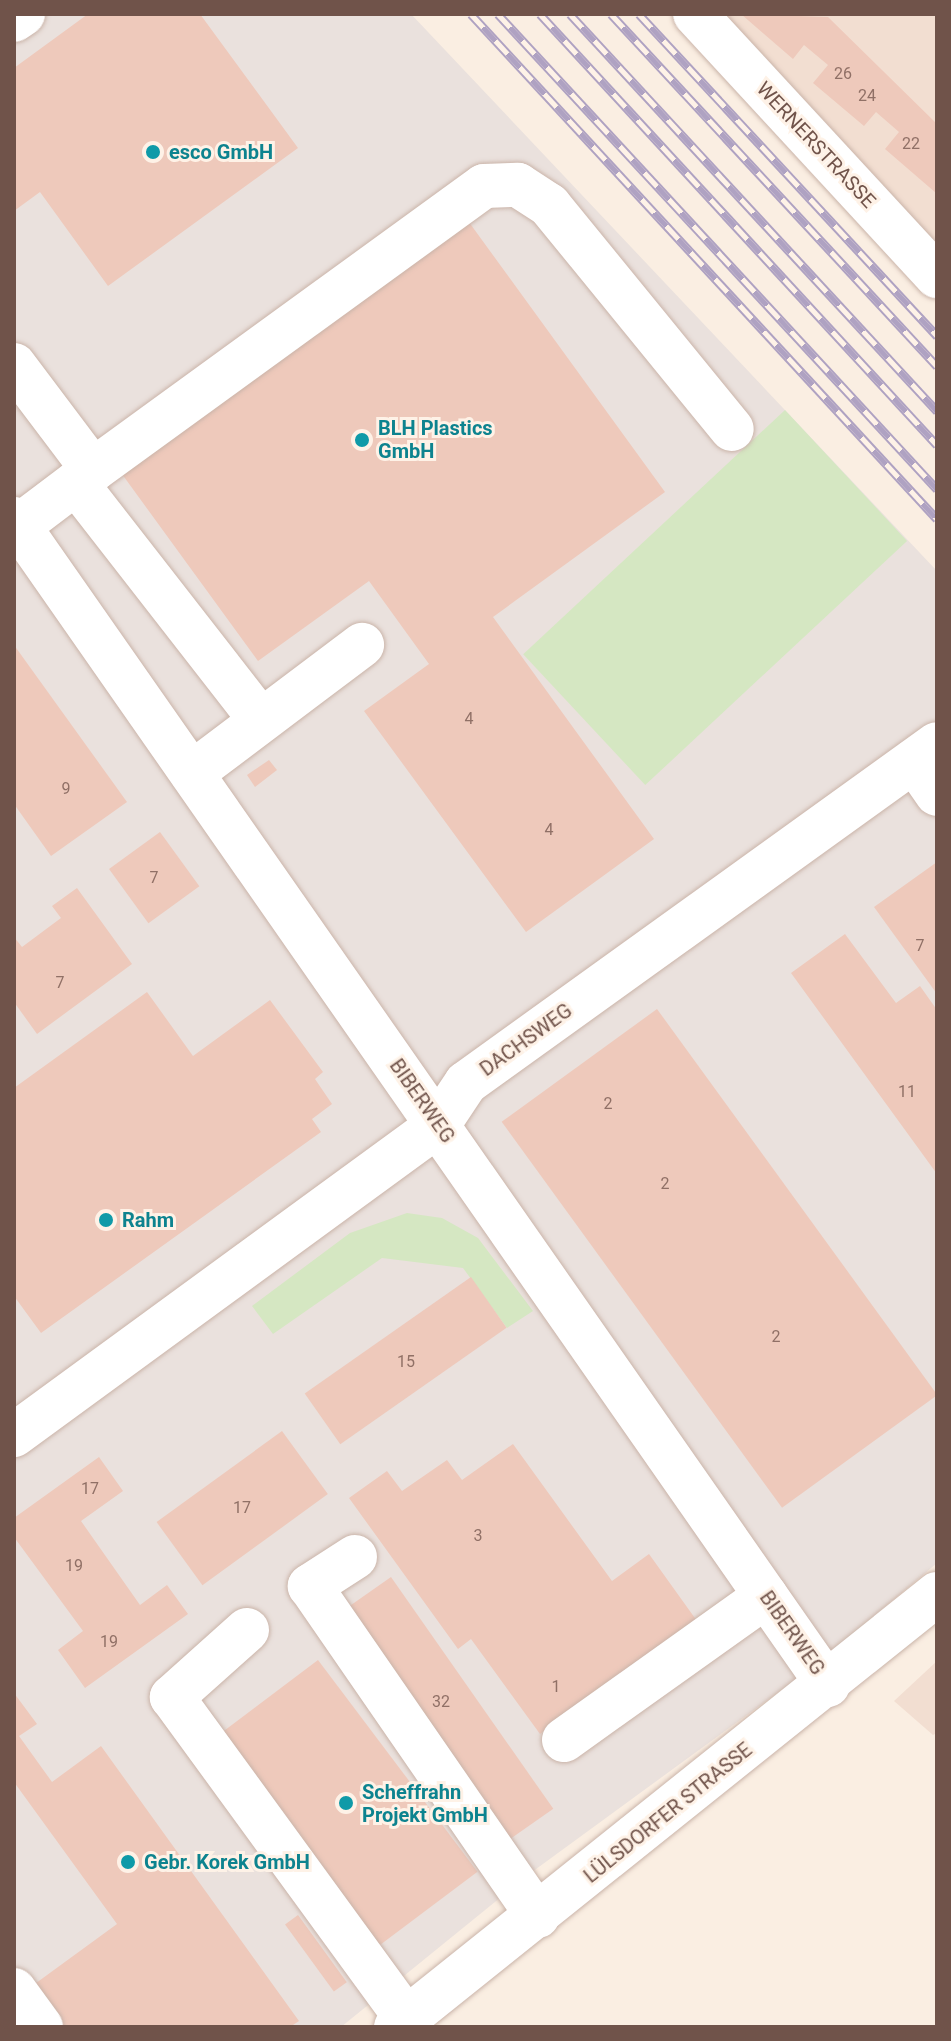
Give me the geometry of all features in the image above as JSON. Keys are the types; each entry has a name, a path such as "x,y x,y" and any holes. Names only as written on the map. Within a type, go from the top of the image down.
{"street":[{"path":"14,20 23,14"},
{"name":"WERNERSTRASSE","path":"695,14 937,276"},
{"path":"17,522 484,186 518,185 549,205 732,429"},
{"path":"14,365 85,476 261,721"},
{"name":"BIBERWEG","path":"17,522 828,1685"},
{"path":"192,773 362,645"},
{"name":"DACHSWEG","path":"14,1435 438,1125 466,1083 929,766"},
{"path":"355,1557 310,1586 538,1916"},
{"name":"LÜLSDORFER STRASSE","path":"401,2023 828,1685 937,1594"},
{"path":"564,1740 766,1596"},
{"path":"247,1630 172,1697 401,2023"},
{"path":"14,1990 41,2027"}],"shaded area":[{"path":"14,14 411,14 937,571 937,1563 818,1663 532,1872 341,2027 14,2027"},
{"path":"722,14 937,14 937,247"},
{"path":"937,1661 937,1733 933,1735 894,1701"}],"green space":[{"path":"785,410 907,541 645,785 523,654"},
{"path":"407,1213 442,1218 478,1238 533,1311 507,1328 463,1268 382,1258 273,1334 252,1306 350,1233"}],"building":[{"name":"esco GmbH","path":"88,14 200,14 298,148 108,286 40,192 14,211 14,68"},
{"path":"741,14 828,17 937,124 936,193 885,149 899,132 876,112 864,126 813,83 828,65 804,45 793,59"},
{"path":"466,218 665,492 493,617 654,839 526,932 364,711 429,664 369,581 258,661 119,470"},
{"path":"14,645 127,802 51,856 14,804"},
{"path":"269,760 277,770 255,787 247,775"},
{"path":"160,832 199,886 148,923 109,869"},
{"path":"937,862 937,994 874,907"},
{"path":"77,888 132,964 37,1034 14,1002 14,937 22,947 61,918 52,906"},
{"path":"845,934 896,1003 920,986 937,1010 937,1174 791,973"},
{"name":"Rahm","path":"147,992 193,1056 270,1000 323,1072 315,1079 332,1104 312,1119 321,1132 41,1333 14,1296 14,1088"},
{"path":"657,1009 937,1394 782,1508 502,1122"},
{"path":"471,1277 507,1328 340,1444 305,1393"},
{"path":"282,1431 328,1494 202,1585 157,1522"},
{"path":"513,1444 612,1581 649,1554 697,1621 540,1734 471,1639 458,1649 349,1498 387,1471 402,1491 447,1460 462,1480"},
{"path":"99,1457 123,1491 81,1521 140,1605 167,1585 188,1614 85,1688 58,1650 83,1631 14,1537 14,1518"},
{"path":"391,1577 553,1809 501,1846 339,1614"},
{"name":"Scheffrahn Projekt GmbH","path":"318,1660 477,1872 378,1947 218,1735"},
{"name":"Gebr. Korek GmbH","path":"14,1693 37,1724 19,1736 52,1782 101,1746 299,2021 290,2027 61,2027 32,1986 117,1924 14,1782"},
{"path":"298,1915 347,1982 334,1992 285,1924"}],"railway":[{"path":"471,14 937,519"},
{"path":"498,14 937,489"},
{"path":"540,14 937,445"},
{"path":"570,14 937,411"},
{"path":"611,14 937,366"},
{"path":"639,14 937,336"}],"place":[{"name":"esco GmbH","path":"153,152"},
{"name":"BLH Plastics GmbH","path":"362,440"},
{"name":"Rahm","path":"106,1220"},
{"name":"Scheffrahn Projekt GmbH","path":"346,1803"},
{"name":"Gebr. Korek GmbH","path":"128,1862"}]}
